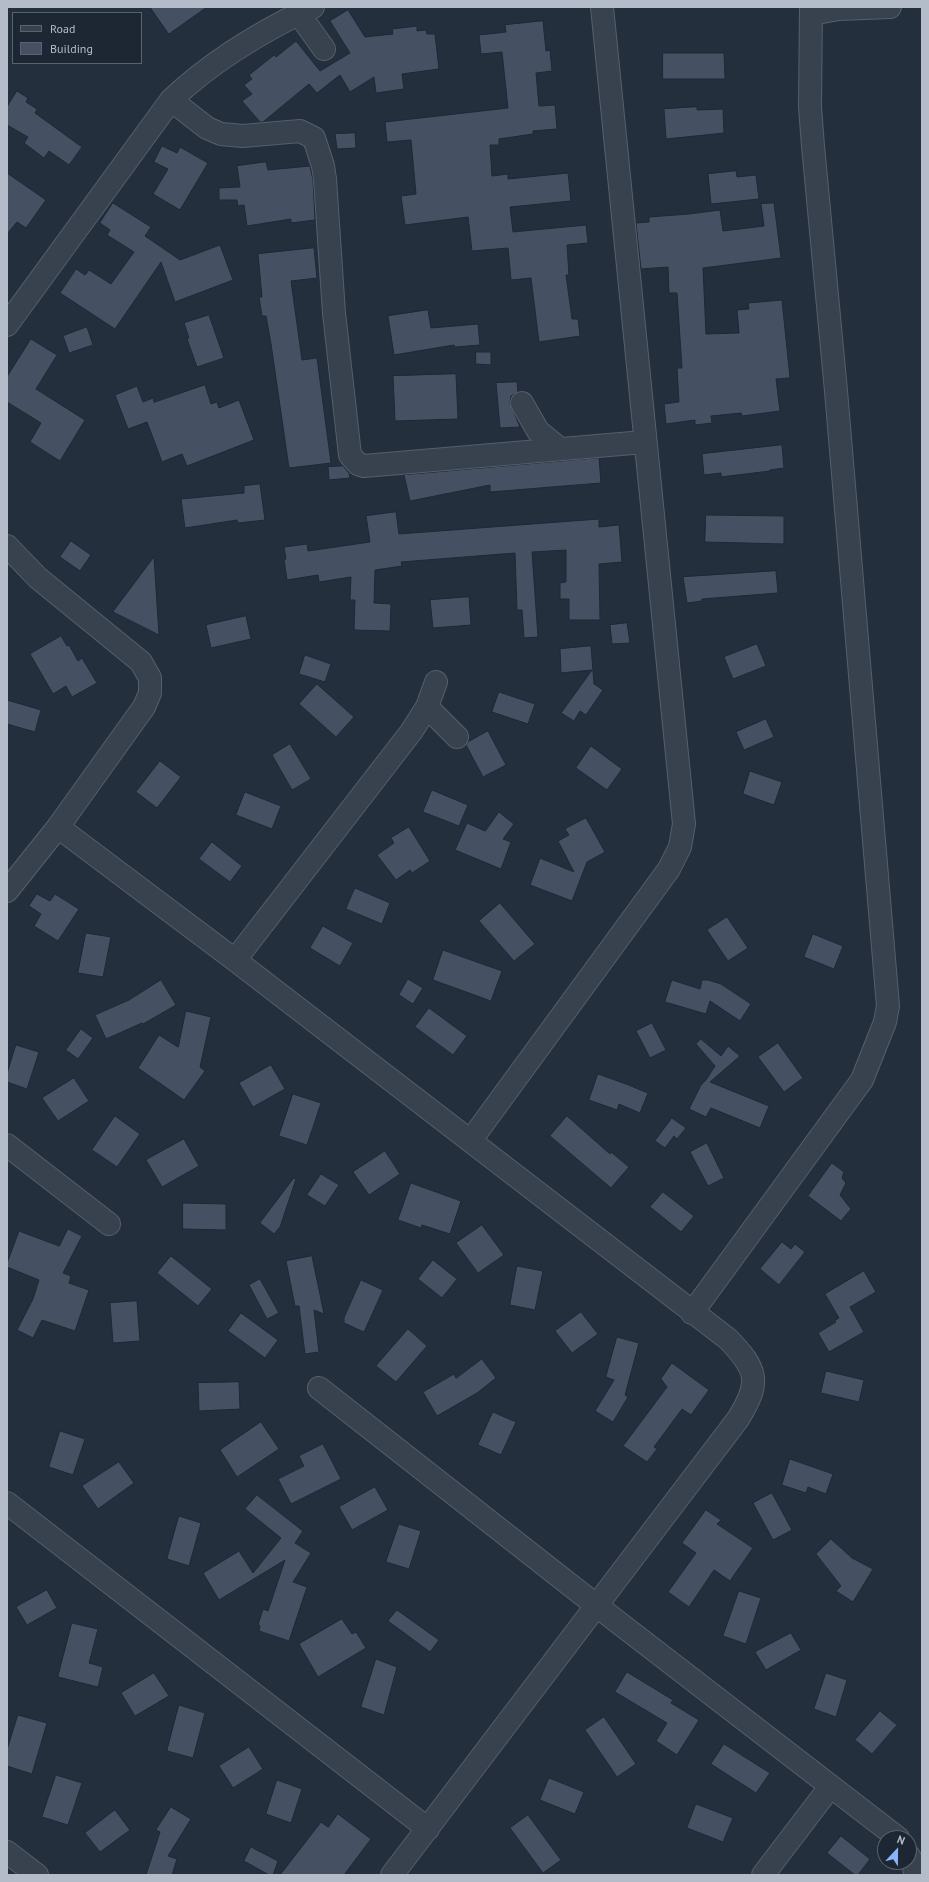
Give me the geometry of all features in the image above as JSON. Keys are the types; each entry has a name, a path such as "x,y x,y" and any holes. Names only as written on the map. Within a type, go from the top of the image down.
{"street":[{"path":"471,1140 669,869 680,847 684,824 644,442 602,7"},
{"path":"692,1313 862,1080 885,1022 888,1006 837,398 810,107 811,10 890,7"},
{"path":"7,325 171,100 202,72 229,53 306,10 324,48"},
{"path":"171,100 207,128 222,134 243,136 300,131 314,138 323,166 325,179 334,313 350,455 352,460 364,466 644,442"},
{"path":"522,403 538,431 560,450"},
{"path":"7,546 38,578 142,662 150,678 150,693 138,717 58,827 7,892"},
{"path":"235,960 411,732 427,707 436,682"},
{"path":"427,707 457,737"},
{"path":"58,827 471,1140 692,1313 728,1339 744,1355 752,1368 754,1384 749,1402 738,1419 392,1875"},
{"path":"7,1145 109,1224"},
{"path":"319,1388 597,1606 887,1830"},
{"path":"7,1503 428,1828"},
{"path":"763,1875 830,1787"},
{"path":"7,1852 37,1875"}],"building":[{"path":"150,7 207,7 169,34"},
{"path":"348,10 365,37 393,34 392,29 417,26 417,31 426,30 427,34 435,34 439,69 402,74 404,89 376,93 374,77 350,92 340,75 317,93 309,84 263,122 260,122 242,101 252,94 244,85 252,79 249,75 274,55 276,57 296,41 320,71 350,53 330,21"},
{"path":"543,21 546,51 550,50 552,71 536,73 539,106 555,105 557,129 533,131 533,134 499,139 499,145 490,145 492,176 508,174 508,179 568,173 571,201 510,207 513,232 586,225 588,243 567,245 569,275 566,275 572,319 578,319 580,336 539,342 531,278 511,280 508,248 472,251 468,217 405,225 401,196 416,194 411,140 387,142 385,122 508,108 502,52 481,54 479,35 506,32 505,25"},
{"path":"663,53 724,53 725,79 663,79"},
{"path":"17,91 28,98 26,102 37,109 35,113 82,147 69,165 49,151 44,158 24,143 28,137 7,125 7,107"},
{"path":"697,107 697,110 723,109 724,133 666,139 664,109"},
{"path":"355,133 356,148 337,149 335,134"},
{"path":"162,146 177,153 180,147 208,163 180,210 153,194 168,169 154,162"},
{"path":"266,162 268,170 310,166 313,180 315,220 291,223 291,219 247,226 244,205 238,206 237,200 219,200 219,188 240,187 237,166"},
{"path":"736,171 737,177 756,175 759,199 711,204 708,174"},
{"path":"7,173 46,200 26,228 17,222 7,234"},
{"path":"113,203 151,227 145,236 180,260 220,245 233,280 175,302 161,262 115,329 60,293 76,269 85,275 89,270 111,284 134,252 107,235 110,230 100,223"},
{"path":"774,203 781,258 703,268 706,334 739,333 737,310 749,309 748,303 782,300 790,378 776,379 780,411 742,416 741,413 711,416 712,423 695,425 695,420 666,424 664,404 679,402 677,368 682,368 677,293 669,293 668,267 641,269 636,223 649,222 649,217 720,210 723,231 764,226 761,204"},
{"path":"314,248 317,278 291,281 302,360 317,358 331,463 289,468 271,344 266,316 262,316 259,297 262,297 258,254"},
{"path":"428,310 431,328 478,324 480,345 455,347 454,345 394,355 388,316"},
{"path":"209,315 224,358 197,367 187,339 189,338 184,323"},
{"path":"87,327 93,345 69,353 63,336"},
{"path":"31,339 57,355 36,389 85,420 60,461 30,442 41,423 7,402 7,377"},
{"path":"476,352 491,352 491,365 476,364"},
{"path":"456,374 458,419 395,421 393,376"},
{"path":"517,382 518,392 511,396 510,403 520,427 500,428 496,383"},
{"path":"205,385 211,404 217,402 219,408 239,400 254,440 187,466 182,454 162,462 147,422 128,429 115,395 137,386 143,402 153,398 154,402"},
{"path":"782,445 784,468 721,477 721,473 704,475 702,454"},
{"path":"599,458 601,483 490,492 490,485 410,501 404,475"},
{"path":"343,466 349,473 350,478 329,480 328,467"},
{"path":"260,484 265,520 238,523 237,520 185,528 181,499 244,493 244,486"},
{"path":"396,512 399,534 599,519 599,527 619,525 622,562 599,564 600,620 569,620 569,599 560,599 560,583 566,582 566,550 532,552 538,637 524,638 522,610 517,610 515,553 401,562 402,566 375,570 374,603 391,604 390,631 354,630 355,600 350,600 351,577 319,582 318,575 287,580 284,547 307,544 308,551 370,542 366,516"},
{"path":"706,515 784,516 784,544 705,542"},
{"path":"71,541 91,555 80,571 60,557"},
{"path":"154,557 159,635 113,612"},
{"path":"776,571 778,593 702,599 702,601 687,603 683,577"},
{"path":"469,597 471,625 433,628 430,600"},
{"path":"246,616 251,639 211,648 206,625"},
{"path":"627,623 630,643 612,644 610,625"},
{"path":"61,636 67,646 69,645 78,661 82,658 97,683 72,697 66,686 53,694 30,654"},
{"path":"757,644 766,666 733,679 724,657"},
{"path":"591,646 594,684 603,690 586,715 580,711 574,721 561,713 592,670 561,673 560,649"},
{"path":"305,655 331,664 325,682 299,674"},
{"path":"317,684 354,717 336,737 299,704"},
{"path":"499,692 535,704 528,724 492,712"},
{"path":"7,700 41,710 35,732 7,724"},
{"path":"766,719 774,737 744,750 736,732"},
{"path":"488,731 506,765 483,777 466,745 468,742"},
{"path":"290,744 311,779 292,790 272,755"},
{"path":"591,746 622,769 607,790 576,768"},
{"path":"160,761 181,777 157,808 136,792"},
{"path":"750,771 782,782 774,805 743,794"},
{"path":"432,790 468,805 459,826 423,812"},
{"path":"245,792 281,806 272,829 236,815"},
{"path":"499,812 514,824 503,839 511,842 501,869 455,850 467,823 485,831"},
{"path":"586,818 605,852 587,862 572,901 530,885 540,858 574,872 558,841 569,835 565,829"},
{"path":"409,827 430,861 412,873 410,870 396,880 377,855 394,843 391,838"},
{"path":"212,842 242,866 230,882 199,859"},
{"path":"355,888 390,903 382,924 346,909"},
{"path":"37,894 50,901 55,894 79,909 58,941 34,926 41,914 29,906"},
{"path":"500,903 535,944 514,961 479,921"},
{"path":"727,917 748,948 728,961 707,930"},
{"path":"323,926 353,943 340,966 310,948"},
{"path":"86,933 111,937 103,977 78,973"},
{"path":"813,934 843,946 834,969 804,957"},
{"path":"443,950 502,971 491,1001 433,980"},
{"path":"408,979 423,988 413,1004 399,995"},
{"path":"161,980 176,1005 143,1024 142,1023 106,1039 95,1015 129,1000"},
{"path":"672,980 700,989 702,980 708,980 721,984 751,1004 740,1021 710,1001 706,1014 665,1002"},
{"path":"429,1008 467,1036 453,1055 415,1027"},
{"path":"186,1011 211,1017 200,1067 205,1071 184,1100 138,1068 159,1035 178,1047"},
{"path":"652,1023 666,1050 650,1058 636,1031"},
{"path":"81,1029 93,1038 78,1059 66,1050"},
{"path":"701,1039 721,1056 728,1046 740,1056 710,1082 769,1106 760,1128 711,1108 706,1117 689,1109 701,1085 715,1066 696,1044"},
{"path":"778,1043 803,1078 784,1092 758,1057"},
{"path":"16,1045 39,1052 27,1089 7,1082 7,1074"},
{"path":"271,1065 285,1089 253,1107 239,1083"},
{"path":"598,1074 648,1093 640,1113 619,1104 617,1110 589,1100"},
{"path":"74,1078 89,1101 58,1121 42,1098"},
{"path":"293,1094 321,1103 307,1145 279,1136"},
{"path":"115,1116 140,1134 117,1167 92,1150"},
{"path":"567,1116 610,1154 611,1152 629,1167 611,1188 550,1136"},
{"path":"672,1118 686,1128 677,1139 674,1136 665,1148 655,1141"},
{"path":"184,1139 199,1166 162,1187 146,1160"},
{"path":"707,1143 724,1178 708,1186 690,1152"},
{"path":"385,1151 400,1174 369,1195 353,1172"},
{"path":"832,1163 844,1172 842,1178 846,1183 840,1195 851,1209 841,1221 808,1196"},
{"path":"321,1174 339,1185 325,1206 307,1195"},
{"path":"294,1178 296,1179 280,1227 274,1234 260,1223"},
{"path":"411,1183 461,1201 450,1234 422,1225 421,1228 398,1220"},
{"path":"663,1192 694,1216 681,1232 650,1207"},
{"path":"183,1203 226,1204 226,1230 183,1229"},
{"path":"482,1225 504,1255 478,1273 456,1243"},
{"path":"68,1229 82,1236 63,1273 71,1276 69,1283 89,1290 75,1331 42,1320 33,1338 17,1330 33,1299 39,1280 7,1267 7,1263 19,1231 59,1246"},
{"path":"782,1242 791,1249 795,1244 805,1252 779,1285 760,1269"},
{"path":"171,1256 212,1289 198,1306 157,1273"},
{"path":"312,1256 324,1314 314,1310 319,1352 305,1354 299,1306 295,1306 286,1261"},
{"path":"433,1260 457,1279 442,1298 418,1279"},
{"path":"517,1266 543,1271 535,1310 510,1305"},
{"path":"864,1271 876,1292 850,1307 864,1332 829,1352 818,1333 836,1322 834,1321 839,1318 825,1294"},
{"path":"260,1279 279,1313 267,1319 249,1285"},
{"path":"361,1280 383,1290 364,1332 344,1323 344,1318"},
{"path":"137,1301 140,1341 113,1343 110,1303"},
{"path":"581,1312 598,1334 572,1353 555,1331"},
{"path":"241,1313 278,1340 265,1358 228,1331"},
{"path":"408,1329 427,1346 396,1382 376,1366"},
{"path":"617,1337 639,1343 625,1395 628,1397 613,1422 595,1411 614,1380 606,1377"},
{"path":"482,1359 496,1378 477,1393 437,1416 423,1392 454,1374 456,1378"},
{"path":"672,1363 709,1390 691,1415 682,1409 654,1447 657,1449 647,1462 623,1446 667,1387 661,1379"},
{"path":"826,1371 864,1380 859,1402 821,1393"},
{"path":"239,1382 240,1409 199,1411 198,1383"},
{"path":"493,1412 516,1422 501,1455 478,1445"},
{"path":"261,1422 279,1449 237,1477 220,1450"},
{"path":"60,1431 85,1439 73,1475 49,1467"},
{"path":"323,1444 341,1479 291,1504 278,1479 304,1466 299,1456"},
{"path":"790,1459 833,1474 826,1494 808,1487 806,1493 782,1485"},
{"path":"119,1462 134,1483 98,1509 82,1486"},
{"path":"375,1487 388,1510 352,1530 339,1507"},
{"path":"772,1493 792,1530 773,1540 753,1503"},
{"path":"257,1495 303,1531 295,1543 311,1553 293,1582 307,1587 289,1641 259,1631 260,1626 258,1625 263,1609 268,1611 285,1560 219,1600 203,1573 239,1551 253,1573 281,1538 245,1509"},
{"path":"706,1510 721,1520 717,1524 753,1548 730,1581 714,1570 689,1607 668,1592 696,1553 682,1543"},
{"path":"179,1516 201,1523 189,1566 167,1559"},
{"path":"399,1524 421,1531 409,1569 386,1562"},
{"path":"831,1539 852,1558 873,1569 853,1602 836,1591 841,1586 816,1554"},
{"path":"47,1590 57,1608 27,1625 16,1607"},
{"path":"739,1591 761,1598 746,1644 723,1636"},
{"path":"397,1610 439,1640 430,1652 388,1621"},
{"path":"342,1619 352,1634 356,1632 366,1648 318,1677 299,1644"},
{"path":"72,1623 98,1629 89,1663 103,1667 98,1687 58,1677"},
{"path":"791,1633 801,1650 766,1670 755,1652"},
{"path":"376,1659 397,1667 384,1715 361,1707"},
{"path":"627,1672 673,1700 671,1703 699,1720 677,1755 656,1741 667,1723 615,1692"},
{"path":"154,1673 169,1696 135,1716 121,1693"},
{"path":"826,1673 847,1680 836,1717 814,1709"},
{"path":"179,1705 205,1713 193,1758 167,1751"},
{"path":"880,1711 897,1725 872,1754 855,1740"},
{"path":"18,1715 47,1723 32,1774 7,1766 7,1750"},
{"path":"604,1717 636,1764 617,1777 585,1730"},
{"path":"724,1744 770,1773 756,1793 711,1764"},
{"path":"249,1747 263,1769 233,1788 219,1766"},
{"path":"56,1775 82,1783 68,1825 42,1817"},
{"path":"549,1778 584,1792 575,1814 540,1800"},
{"path":"277,1780 302,1789 291,1823 266,1814"},
{"path":"696,1804 733,1818 723,1842 687,1828"},
{"path":"171,1807 191,1819 168,1856 177,1859 172,1875 146,1875 160,1832 156,1830"},
{"path":"115,1810 130,1830 100,1852 85,1833"},
{"path":"338,1814 371,1839 344,1875 280,1875 321,1822 328,1827"},
{"path":"528,1815 561,1860 543,1873 510,1828"},
{"path":"841,1836 870,1859 858,1875 855,1875 827,1853"},
{"path":"251,1847 278,1861 273,1875 269,1875 244,1861"}]}
